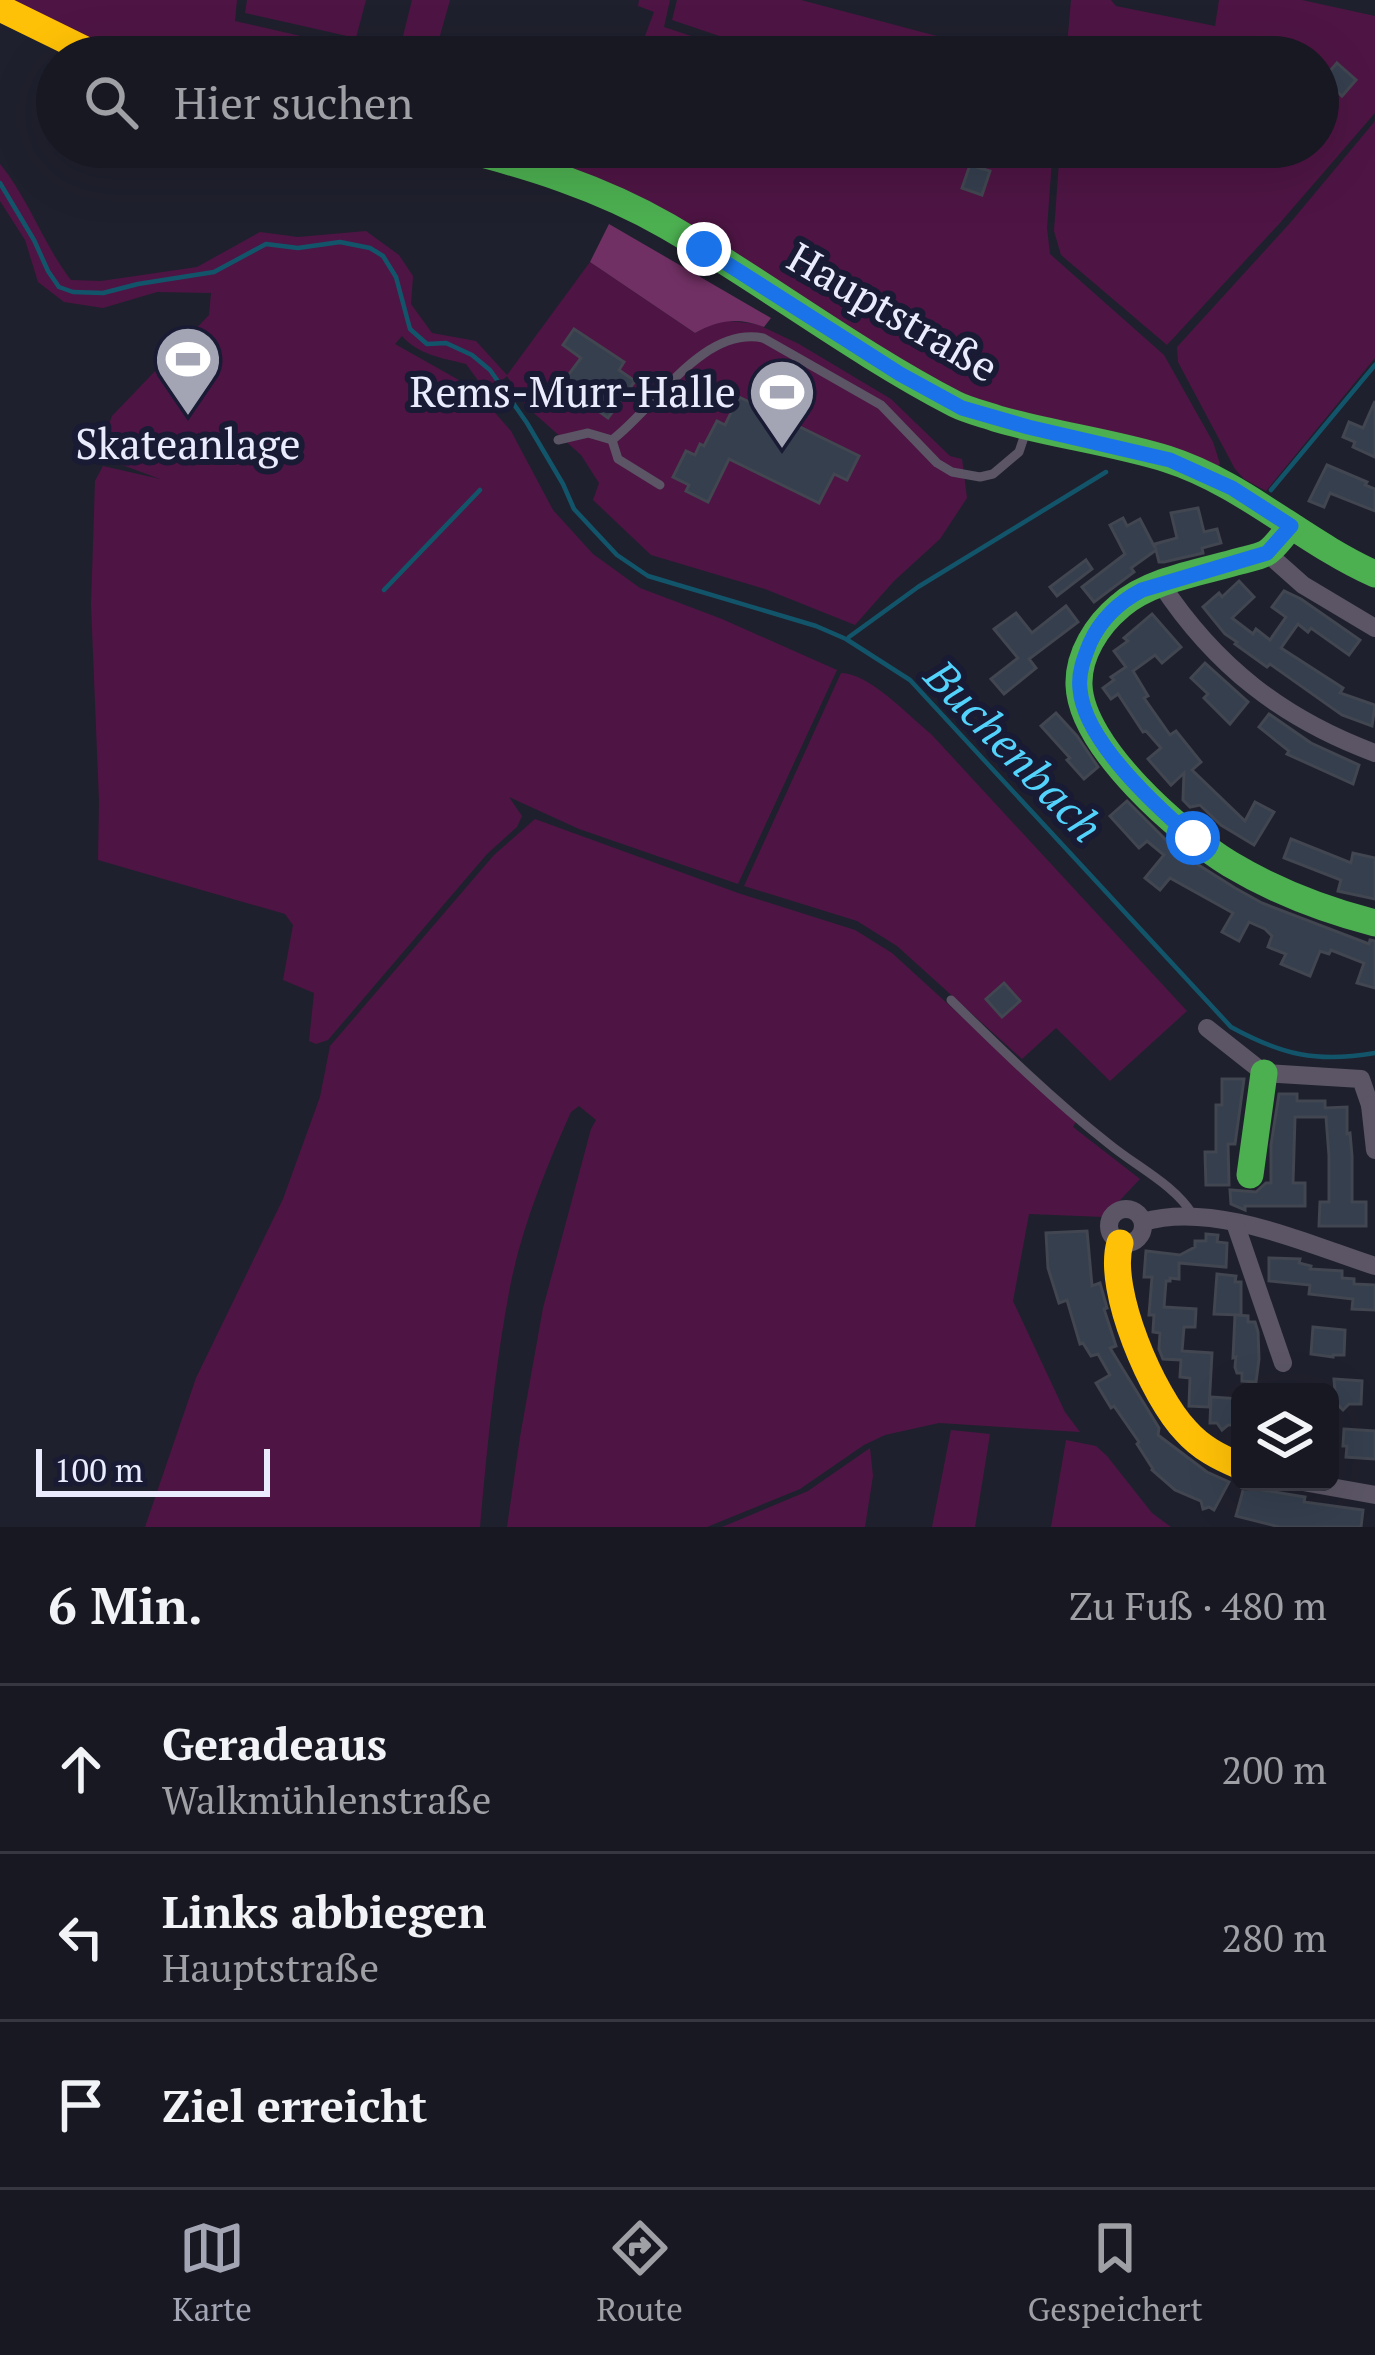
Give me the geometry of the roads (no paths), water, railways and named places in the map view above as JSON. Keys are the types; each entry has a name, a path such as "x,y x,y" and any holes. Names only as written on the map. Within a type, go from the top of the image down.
{"street":[{"path":"0,8 57,36"},
{"name":"Hauptstraße","path":"536,168 664,224 962,408 1170,460 1232,488 1344,560 1375,574"},
{"path":"1291,526 1267,553 1123,600 1092,639 1082,664 1082,702 1094,729 1136,784 1163,812 1229,863 1288,892 1375,923"},
{"path":"1267,553 1303,585 1375,628"},
{"path":"1161,584 1184,619 1252,685 1320,732 1375,753"},
{"path":"1207,1028 1264,1073 1361,1079 1372,1105 1375,1150"},
{"path":"1250,1175 1264,1073"},
{"path":"1131,1209 1143,1222 1140,1237 1131,1243 1114,1240 1108,1229 1119,1210 1131,1209"},
{"path":"1143,1222 1194,1215 1375,1266"},
{"path":"1235,1223 1283,1363"},
{"path":"1120,1243 1114,1258 1118,1287 1152,1382 1170,1414 1196,1443 1231,1464"},
{"path":"1339,1488 1375,1495"}],"lane":[{"path":"612,440 680,373 710,350 748,335 763,338 881,405 937,463 952,472 980,477 994,473 1019,452 1028,427"},
{"path":"558,440 588,433 612,440"},
{"path":"612,440 618,459 660,485"},
{"path":"951,1000 1108,1144 1185,1201 1194,1215"}],"waterway":[{"name":"Buchenbach","path":"0,183 48,271 59,287 73,292 103,293 214,272 266,244 298,248 340,242 383,256 396,277 410,329 427,344 446,343 490,370 527,423 574,509 617,555 648,576 816,626 846,639 910,680 1231,1027 1300,1054 1375,1053"},
{"path":"1271,490 1375,365"},
{"path":"849,637 918,587 1106,472"},
{"path":"384,590 480,490"}],"place":[{"name":"Skateanlage","path":"188,418"},
{"name":"Rems-Murr-Halle","path":"782,451"}]}
